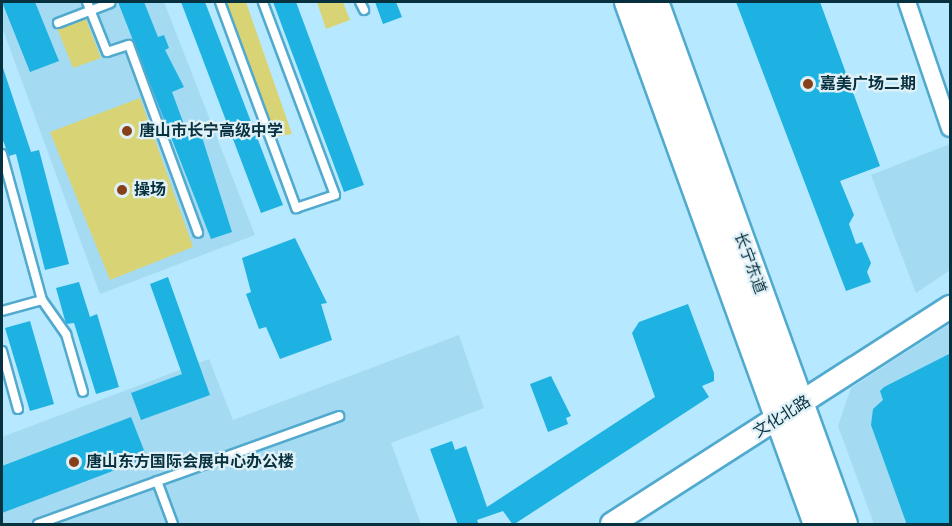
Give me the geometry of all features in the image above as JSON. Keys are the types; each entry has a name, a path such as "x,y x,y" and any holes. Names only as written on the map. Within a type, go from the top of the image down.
{"main road":[{"name":"长宁东道","path":"628,2 817,525"},
{"name":"长宁东道","path":"655,2 844,525"}],"street":[{"path":"907,2 951,128"},
{"name":"文化北路","path":"612,525 951,307"}],"lane":[{"path":"220,2 296,208 335,195 263,2"},
{"path":"58,23 88,6 110,3"},
{"path":"88,6 107,52 129,45 198,233"},
{"path":"2,154 42,300 66,334 83,392"},
{"path":"2,311 42,300"},
{"path":"2,351 18,409"},
{"path":"38,525 339,416"},
{"path":"157,481 173,525"}],"shaded area":[{"name":"唐山市长宁高级中学","path":"2,2 164,2 255,235 100,294 2,27"},
{"path":"224,2 246,2 292,134 275,137"},
{"path":"317,2 343,2 350,20 326,29"},
{"path":"85,17 101,58 73,68 57,28"},
{"name":"操场","path":"140,98 193,247 110,280 50,132"},
{"path":"950,144 950,270 916,293 871,175"},
{"path":"950,324 950,524 874,524 838,426 851,388"},
{"path":"459,335 484,408 391,443 421,524 2,524 2,437 209,359 233,420"}],"building":[{"path":"2,2 35,2 59,61 30,72"},
{"path":"118,2 144,2 158,37 164,35 169,48 165,50 184,87 172,92 189,138 201,134 232,232 211,239"},
{"path":"181,2 205,2 283,205 261,213"},
{"path":"273,2 296,2 364,185 344,192"},
{"path":"375,2 396,2 402,17 383,24"},
{"name":"嘉美广场二期","path":"736,2 820,2 880,166 840,181 854,215 849,224 856,244 862,242 871,263 867,272 871,282 846,291"},
{"path":"2,65 31,152 39,150 69,264 45,270 16,154 9,156 2,138"},
{"path":"295,238 327,303 321,304 332,340 280,359 266,327 259,329 246,294 251,292 242,258"},
{"path":"168,277 210,395 141,420 131,393 182,374 150,284"},
{"path":"79,282 90,317 97,314 119,387 96,394 74,323 66,324 56,288"},
{"path":"688,304 714,373 714,381 702,386 709,397 513,525 503,511 477,520 479,525 458,525 430,449 452,441 455,450 466,446 487,507 655,397 632,333 639,322"},
{"path":"30,321 54,404 30,411 5,328"},
{"path":"951,353 951,525 907,525 871,425 873,409 883,400 880,391 884,387"},
{"path":"551,376 571,416 566,418 568,424 548,432 530,384"},
{"name":"唐山东方国际会展中心办公楼","path":"131,417 147,458 2,513 2,466"}],"place":[{"name":"嘉美广场二期","path":"808,84"},
{"name":"唐山市长宁高级中学","path":"127,131"},
{"name":"操场","path":"122,190"},
{"name":"唐山东方国际会展中心办公楼","path":"74,462"}]}
